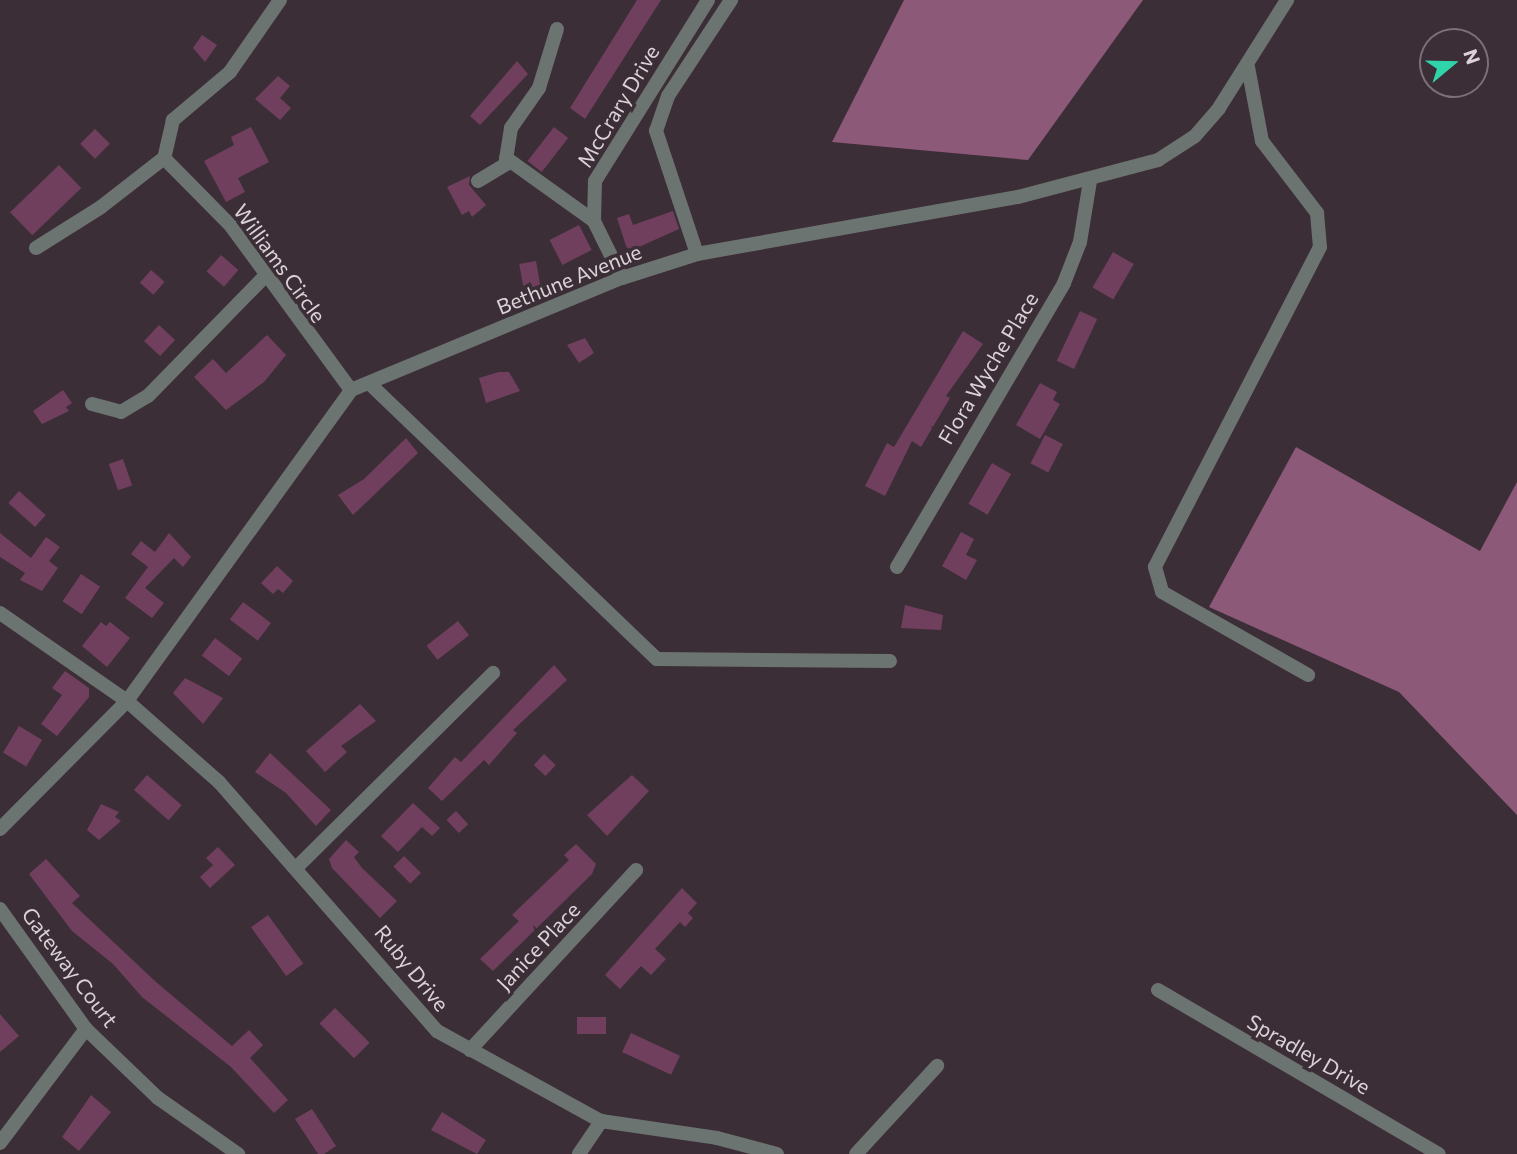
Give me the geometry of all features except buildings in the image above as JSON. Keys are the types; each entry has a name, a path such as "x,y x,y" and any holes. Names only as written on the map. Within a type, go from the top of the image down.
{"street":[{"path":"36,248 101,207 163,158 173,120 230,72 279,0"},
{"name":"McCrary Drive","path":"622,278 594,222 595,181 612,149 708,0"},
{"path":"697,254 656,131 668,96 731,0"},
{"name":"Bethune Avenue","path":"351,390 371,385 622,278 697,254 1090,181 1158,160 1195,136 1248,67 1287,0"},
{"path":"478,181 506,164 511,128 538,88 557,29"},
{"path":"1248,67 1262,141 1317,213 1320,247 1155,567 1162,592 1308,674"},
{"name":"Williams Circle","path":"163,158 231,226 351,390"},
{"path":"506,158 594,222"},
{"name":"Flora Wyche Place","path":"897,567 1064,283 1080,242 1090,181"},
{"path":"92,404 121,412 148,396 265,276"},
{"path":"371,385 657,659 890,661"},
{"path":"0,829 127,701 351,390"},
{"name":"Ruby Drive","path":"0,613 127,701 219,782 298,867 436,1031 601,1121 718,1138 777,1154"},
{"path":"298,867 493,673"},
{"name":"Janice Place","path":"470,1050 636,870"},
{"name":"Gateway Court","path":"0,909 86,1029 158,1098 238,1154"},
{"name":"Spradley Drive","path":"1158,990 1439,1154"},
{"path":"0,1143 86,1029"},
{"path":"856,1154 937,1066"},
{"path":"579,1154 601,1121"}],"shaded area":[{"path":"904,0 1143,0 1028,160 832,142"},
{"path":"1296,447 1480,551 1517,482 1517,815 1399,692 1209,607"}]}
